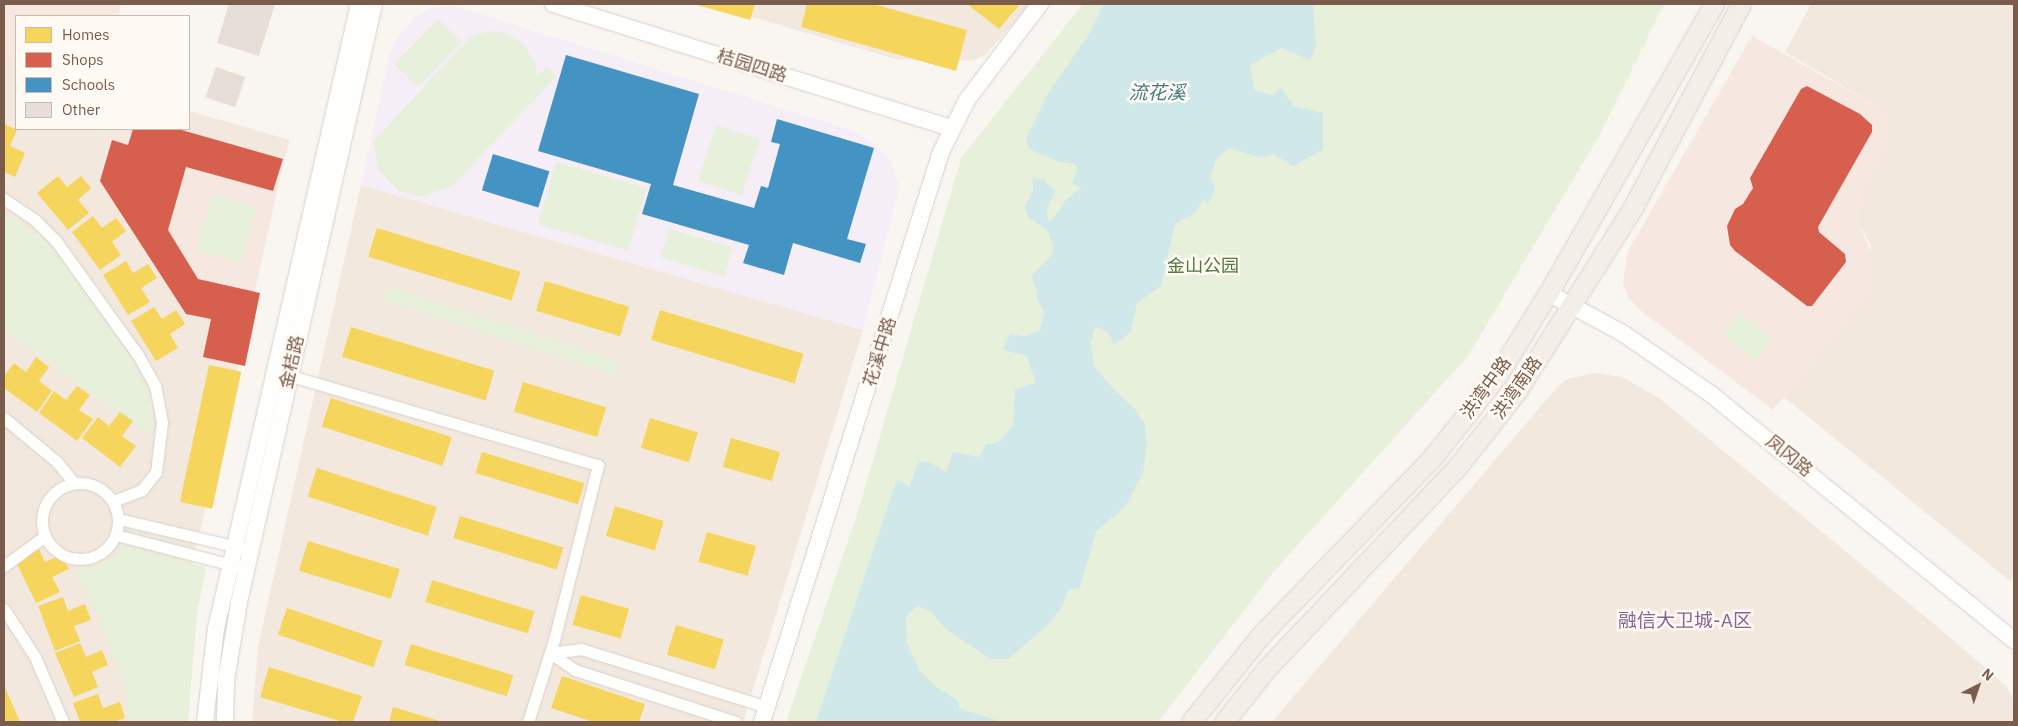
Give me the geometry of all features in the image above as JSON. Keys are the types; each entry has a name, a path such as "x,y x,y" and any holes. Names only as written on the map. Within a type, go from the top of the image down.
{"main road":[{"path":"282,374 359,4"},
{"name":"金桔路","path":"225,722 239,566 282,374 374,4"},
{"name":"桔园四路","path":"553,4 951,128"},
{"name":"花溪中路","path":"764,715 951,128 967,100 1040,4"},
{"name":"洪湾中路","path":"1191,722 1255,642 1432,458 1497,376 1548,293 1714,4"},
{"name":"洪湾南路","path":"1224,722 1267,668 1458,466 1517,391 1632,209 1740,4"},
{"name":"凤冈路","path":"1548,293 1624,334 1712,395 2014,640"},
{"path":"204,722 210,664 239,566"}],"street":[{"path":"4,199 35,220 56,241 138,355 155,386 162,422 156,472 142,490 113,501"},
{"path":"282,374 598,465 550,652 528,722"},
{"path":"4,418 57,462 74,483"},
{"path":"74,483 90,483 101,488 113,501 119,519 116,535 104,552 81,560 57,552 45,536 42,516 46,504 54,493 74,483"},
{"path":"119,519 243,548"},
{"path":"116,535 239,566"},
{"path":"4,566 45,536"},
{"path":"4,609 35,657 63,722"},
{"path":"550,652 581,648 764,715"},
{"path":"550,652 574,670 736,722"}],"shaded area":[{"path":"4,4 121,4 118,15 15,15 15,60 4,56"},
{"path":"709,4 1031,4 985,55 974,60 958,61 895,59"},
{"path":"1811,4 2014,4 2014,575 2010,581 1784,397 1870,292 1871,245 1856,219 1867,189 1882,109 1785,52"},
{"path":"454,6 848,129 867,138 890,160 899,187 863,330 361,185 390,52 398,37 415,17 432,8"},
{"path":"1752,36 1882,109 1891,119 1893,130 1856,218 1875,261 1870,292 1773,410 1641,311 1629,298 1623,283 1627,253"},
{"path":"4,56 15,60 15,130 112,130 101,173 217,314 209,361 238,368 186,590 176,722 4,722"},
{"path":"190,111 290,140 283,164 160,130 190,130"},
{"path":"112,130 160,130 283,164 238,368 209,361 217,314 188,312 101,173"},
{"path":"361,185 863,330 743,722 252,722 258,647"},
{"name":"融信大卫城-A区","path":"1596,373 1622,377 1659,398 1946,634 2006,686 2014,699 2014,722 1272,722 1558,386 1567,379"}],"green space":[{"name":"金山公园","path":"1083,4 1664,4 1600,134 1468,356 1275,570 1158,722 786,722 858,512 961,158"},
{"path":"438,19 462,42 418,87 394,64"},
{"path":"489,31 507,33 524,45 535,63 537,76 547,67 557,76 452,186 421,197 399,191 378,169 373,142 470,37"},
{"path":"716,125 760,139 742,195 698,181"},
{"path":"556,162 646,188 628,250 538,224"},
{"path":"212,194 257,207 241,263 196,250"},
{"path":"4,213 36,233 79,276 139,369 150,398 154,427 150,436 4,330"},
{"path":"669,229 732,247 724,276 661,258"},
{"path":"388,286 621,362 616,376 383,300"},
{"path":"1740,312 1772,340 1755,361 1722,332"},
{"path":"120,545 206,567 197,614 188,722 130,722 127,693 96,610 74,571 97,566 114,558"}],"water":[{"name":"流花溪","path":"1103,4 1313,4 1316,46 1310,60 1281,48 1250,65 1254,90 1273,95 1281,87 1293,106 1323,113 1323,150 1293,166 1273,154 1261,158 1229,148 1217,159 1210,176 1215,189 1209,204 1203,199 1195,213 1175,224 1161,286 1137,303 1131,332 1114,345 1107,331 1095,327 1091,341 1093,364 1112,388 1135,409 1145,425 1147,445 1143,473 1125,507 1096,531 1080,588 1068,590 1062,607 1047,626 1008,659 990,659 943,627 932,612 917,606 906,617 907,644 920,671 937,688 958,700 959,708 1002,722 816,722 897,479 909,487 919,461 931,463 946,472 953,452 979,457 986,445 999,442 1013,425 1015,389 1036,383 1026,355 1006,351 1004,346 1010,334 1024,336 1040,331 1044,312 1036,297 1037,290 1031,276 1050,258 1054,248 1047,230 1028,217 1025,206 1033,190 1033,178 1043,179 1055,191 1047,209 1048,220 1052,221 1065,201 1081,188 1072,183 1078,168 1074,164 1057,161 1029,149 1026,139 1047,95 1091,31"}],"building: Homes":[{"path":"694,4 755,4 750,20"},
{"path":"807,4 873,4 967,30 956,71 801,27"},
{"path":"967,4 1020,4 999,29"},
{"path":"4,124 17,130 10,146 25,153 15,177 4,172"},
{"path":"58,176 67,187 81,176 91,188 78,200 89,213 68,230 37,193"},
{"path":"93,216 102,228 116,218 126,231 112,242 121,255 100,270 72,232"},
{"path":"377,228 520,272 512,301 368,257"},
{"path":"126,261 133,273 148,264 157,278 141,288 150,302 128,315 103,275"},
{"path":"545,281 629,307 620,336 536,311"},
{"path":"154,307 162,319 176,310 185,324 170,334 178,348 156,361 131,321"},
{"path":"660,310 803,354 794,384 651,340"},
{"path":"351,327 494,371 485,401 342,357"},
{"path":"36,357 49,367 39,381 52,391 37,412 4,388 4,376 14,363 26,372"},
{"path":"209,365 241,372 212,509 180,502"},
{"path":"523,382 606,407 597,437 514,412"},
{"path":"77,386 90,395 79,410 93,419 77,441 39,413 54,391 66,400"},
{"path":"331,398 452,437 443,466 322,427"},
{"path":"120,412 133,421 122,436 136,446 120,467 82,438 98,417 109,426"},
{"path":"650,418 698,433 689,462 641,448"},
{"path":"731,438 780,452 772,481 723,467"},
{"path":"482,452 584,483 578,504 476,473"},
{"path":"317,468 437,507 428,535 308,497"},
{"path":"615,506 664,521 655,551 606,536"},
{"path":"460,516 563,548 557,570 453,538"},
{"path":"707,532 756,546 747,576 698,562"},
{"path":"308,541 400,569 391,599 299,571"},
{"path":"39,549 45,562 61,555 69,569 52,577 60,592 36,603 15,560"},
{"path":"432,580 534,611 528,633 425,602"},
{"path":"581,595 629,609 621,639 572,625"},
{"path":"63,597 68,611 85,604 91,620 74,626 80,641 55,651 38,606"},
{"path":"287,608 382,641 373,667 278,634"},
{"path":"676,625 724,640 715,669 667,655"},
{"path":"80,643 86,657 102,650 108,665 92,672 98,687 74,697 55,653"},
{"path":"411,644 513,675 507,696 405,665"},
{"path":"269,667 362,696 353,722 343,722 260,697"},
{"path":"562,676 645,704 639,722 593,722 551,708"},
{"path":"4,685 20,722 4,722"},
{"path":"98,694 103,708 120,702 125,718 113,722 80,722 73,703"},
{"path":"393,707 443,722 389,722"}],"building: Shops":[{"path":"1807,86 1860,114 1872,125 1872,132 1818,227 1819,232 1845,254 1846,262 1812,306 1807,306 1735,251 1730,245 1727,226 1735,209 1743,204 1753,188 1750,178 1801,89"},
{"path":"133,130 182,130 283,159 273,191 186,167 168,230 198,279 260,293 245,366 203,357 211,319 186,314 100,181 112,140 128,145"}],"building: Schools":[{"path":"566,55 699,94 673,185 754,208 761,186 768,188 780,144 771,142 777,119 874,148 847,239 866,244 860,263 793,243 784,275 743,263 749,245 642,214 651,184 538,151"},
{"path":"493,154 549,171 538,208 482,190"}],"building: Other":[{"path":"229,4 275,4 259,56 217,43"},
{"path":"216,67 245,77 235,107 206,97"}],"district":[{"name":"融信大卫城-A区","path":"1685,621"}]}
